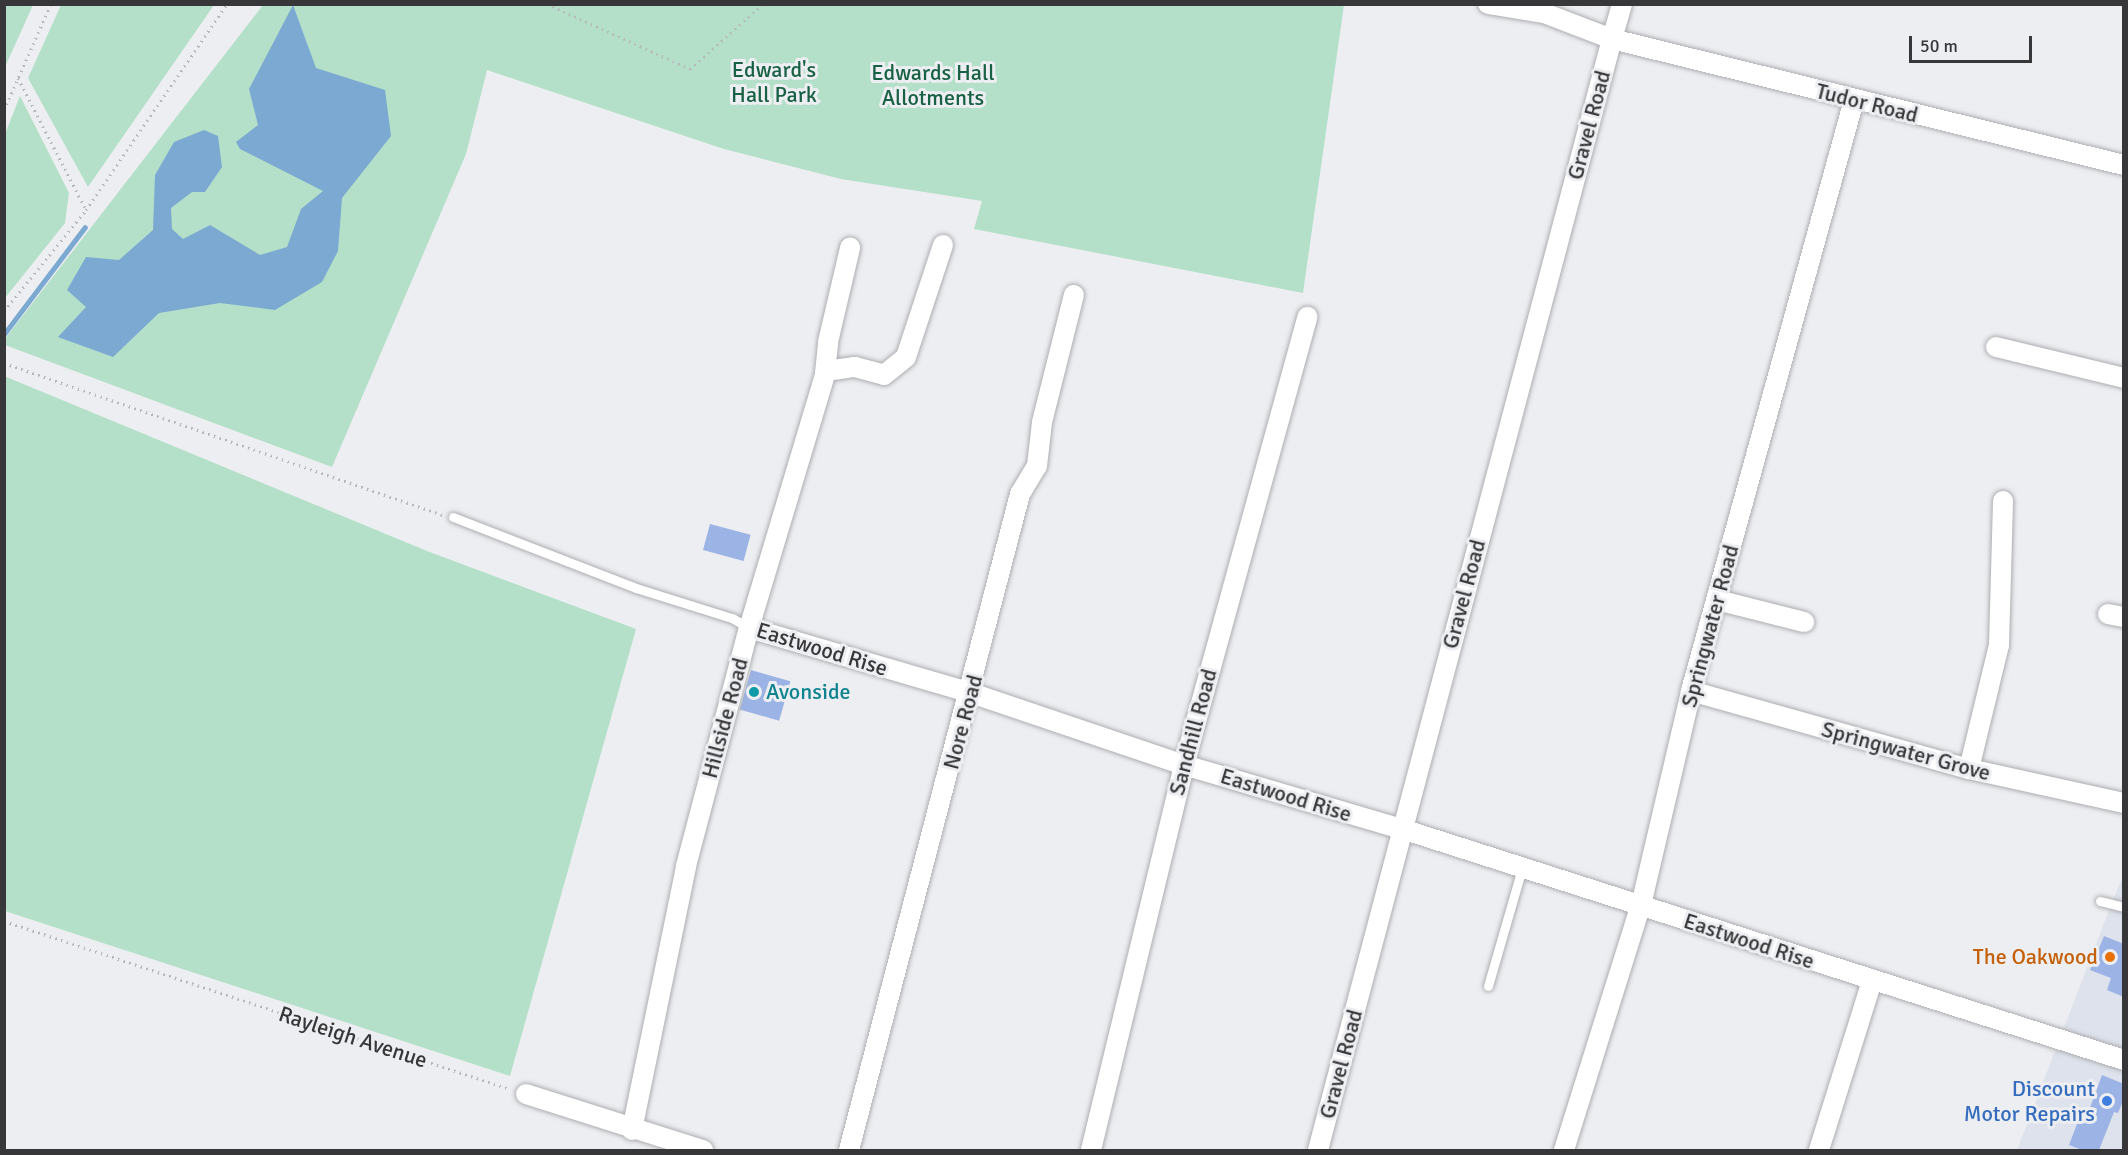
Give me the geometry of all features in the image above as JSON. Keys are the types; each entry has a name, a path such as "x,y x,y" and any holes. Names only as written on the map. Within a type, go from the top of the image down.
{"street":[{"name":"Tudor Road","path":"1488,4 1544,13 1612,39 2124,165"},
{"name":"Gravel Road","path":"1318,1150 1622,4"},
{"name":"Springwater Road","path":"1564,1150 1641,905 1691,691 1854,100"},
{"path":"825,373 855,367 884,375 906,357 943,245"},
{"name":"Hillside Road","path":"632,1130 686,866 749,628 825,373 828,342 850,249"},
{"name":"Nore Road","path":"849,1150 971,693 1020,494 1036,466 1042,422 1074,295"},
{"name":"Sandhill Road","path":"1091,1150 1184,765 1307,317"},
{"path":"1996,347 2124,378"},
{"path":"1969,769 1999,645 2003,501"},
{"path":"1717,600 1804,622"},
{"name":"Eastwood Rise","path":"749,628 971,693 1184,765 1641,905 2124,1060"},
{"name":"Springwater Grove","path":"1691,691 1969,769 2124,803"},
{"path":"1819,1150 1872,981"},
{"path":"525,1094 698,1150"}],"lane":[{"name":"Eastwood Rise","path":"453,517 636,588 732,618 749,628"},
{"path":"1488,986 1522,868"},
{"path":"2100,902 2124,907"}],"path":[{"path":"4,110 51,4"},
{"path":"4,310 86,210 227,4"},
{"path":"547,4 690,69 763,4"},
{"path":"18,78 86,210"},
{"path":"4,363 432,514 453,517"},
{"name":"Rayleigh Avenue","path":"4,921 525,1094"}],"shaded area":[{"path":"2123,876 2123,1150 2017,1150 2111,905"}],"green space":[{"path":"4,5 33,5 5,67"},
{"path":"61,5 214,5 88,187 28,78"},
{"path":"263,5 1344,5 1303,293 974,229 982,201 841,179 724,149 487,70 466,154 332,467 5,345 4,340"},
{"path":"20,96 69,193 65,223 5,298 5,134"},
{"path":"4,376 427,551 636,629 510,1076 5,911"}],"water":[{"path":"293,5 316,68 385,90 391,136 342,198 338,251 322,282 275,310 220,303 159,313 113,357 58,337 86,307 67,290 86,257 119,260 153,230 155,175 174,142 204,130 218,136 222,167 205,192 192,192 171,208 172,229 183,239 210,225 260,255 287,247 301,209 323,191 240,149 236,142 258,125 249,89"}],"building":[{"path":"710,524 751,535 744,561 703,550"},
{"path":"751,670 790,681 779,721 740,709"},
{"name":"The Oakwood","path":"2104,936 2124,944 2124,997 2107,990 2111,978 2090,970"},
{"path":"2102,1075 2124,1084 2124,1099 2118,1113 2114,1112 2099,1150 2082,1150 2069,1145 2082,1111 2088,1113"}],"waterway":[{"path":"4,334 85,227"}],"place":[{"name":"Avonside","path":"754,692"},
{"name":"The Oakwood","path":"2110,957"},
{"name":"Discount Motor Repairs","path":"2107,1101"}],"park label":[{"name":"Edward's Hall Park","path":"774,82"},
{"name":"Edwards Hall Allotments","path":"933,84"}]}
